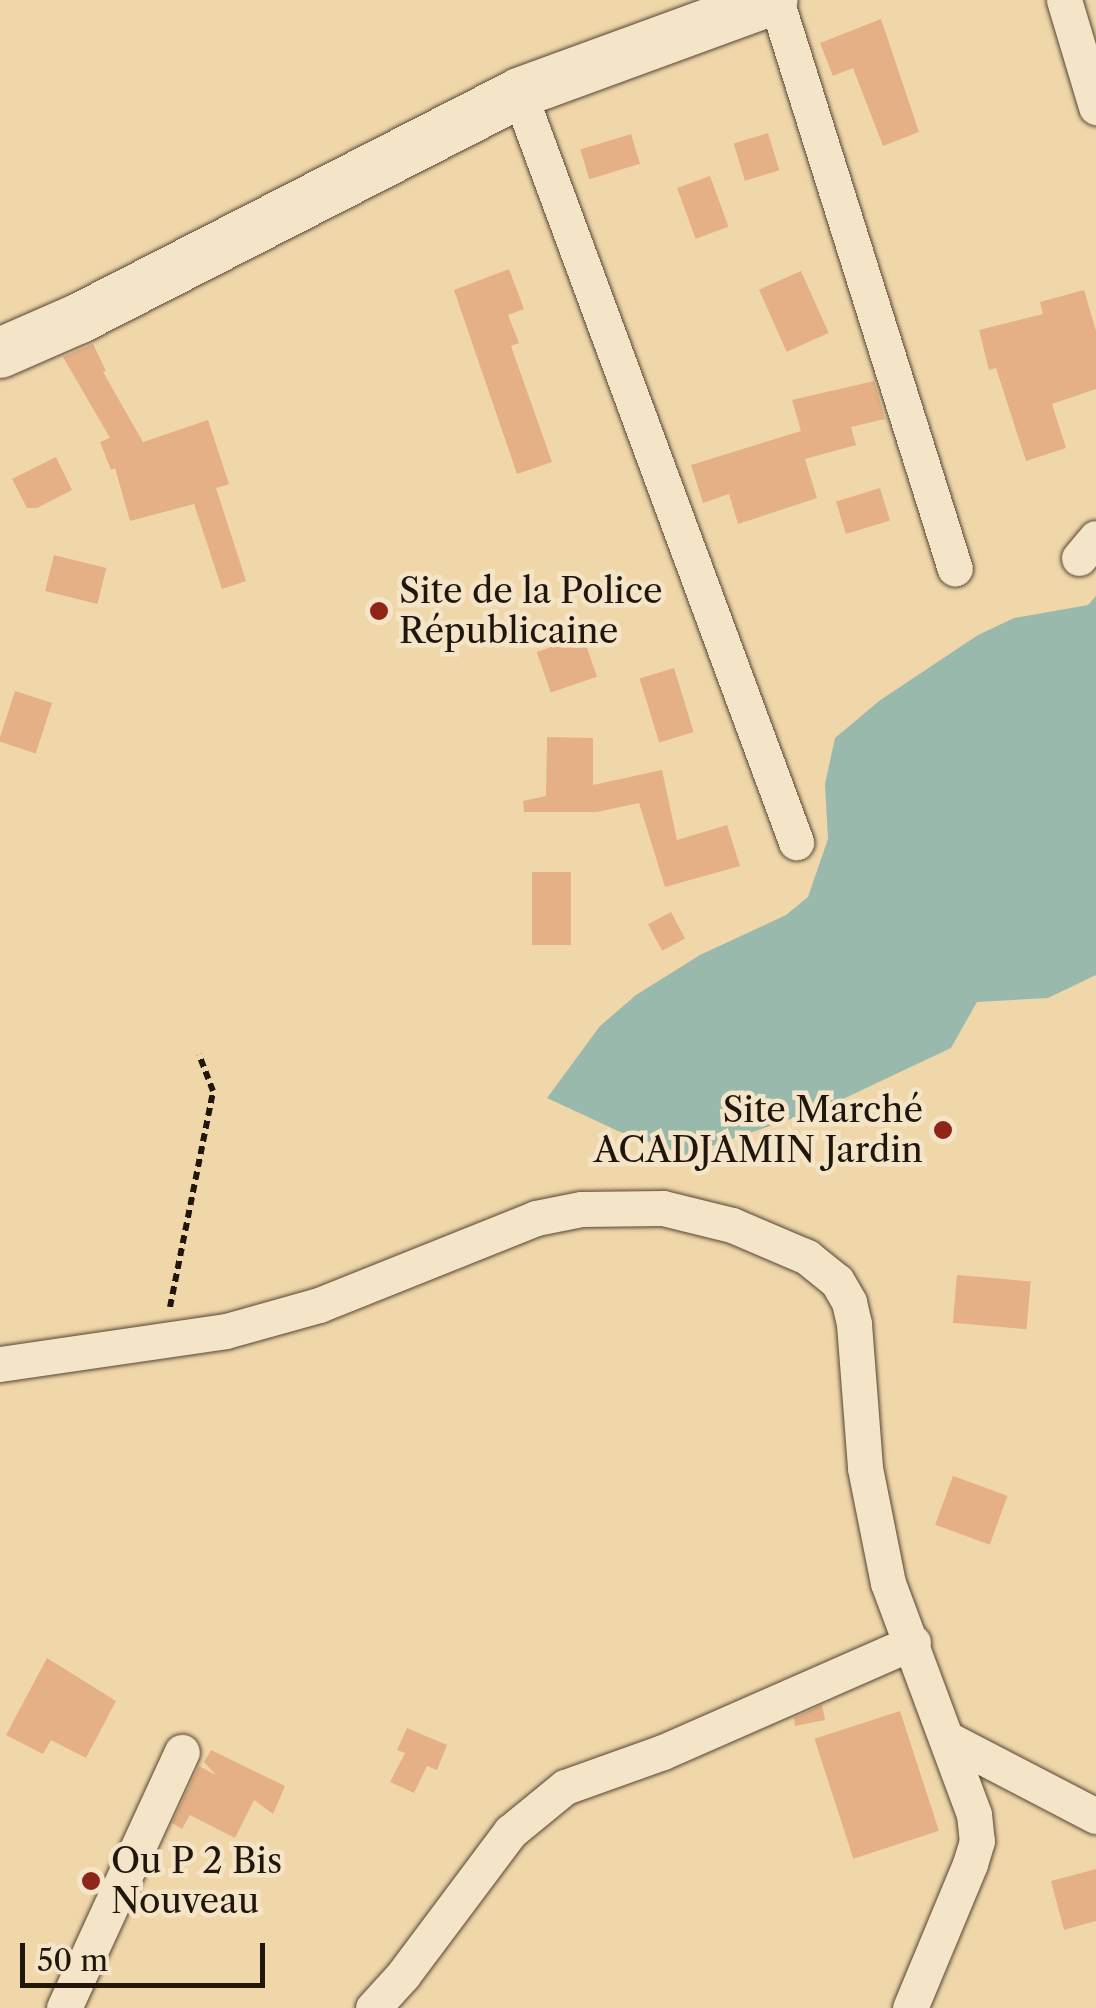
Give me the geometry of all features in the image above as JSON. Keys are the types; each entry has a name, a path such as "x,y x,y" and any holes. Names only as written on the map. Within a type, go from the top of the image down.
{"street":[{"path":"0,353 78,319 519,94 774,0 956,569"},
{"path":"1064,0 1096,106"},
{"path":"519,94 796,842"},
{"path":"0,1364 226,1331 319,1305 551,1215 581,1209 663,1208 732,1225 807,1257 837,1281 848,1302 854,1324 865,1468 888,1583 974,1814 977,1841 910,2008"},
{"path":"373,2008 404,1976 510,1832 565,1787 663,1752 913,1642"},
{"path":"946,1738 1096,1816"},
{"path":"64,2008 182,1752"}],"path":[{"path":"164,1338 213,1090 199,1055"}],"shaded area":[{"path":"1096,596 1096,975 1048,998 977,1002 951,1048 828,1106 686,1155 618,1131 547,1098 600,1026 636,995 700,955 786,915 808,897 828,839 825,784 835,738 879,701 978,635 1014,618 1088,605"}],"building":[{"path":"881,19 919,132 883,146 853,68 833,76 820,43"},
{"path":"768,133 779,170 745,181 734,144"},
{"path":"631,134 640,164 589,179 580,149"},
{"path":"710,176 728,227 696,239 677,188"},
{"path":"509,269 524,309 508,315 519,343 511,346 552,462 517,474 454,290"},
{"path":"801,271 829,333 787,352 759,290"},
{"path":"1084,290 1096,331 1096,389 1052,404 1066,448 1026,461 996,368 989,370 979,330 1043,314 1040,302"},
{"path":"93,344 106,371 103,372 143,442 208,420 229,484 216,488 246,581 222,589 194,504 130,521 115,468 111,470 100,442 110,438 63,357"},
{"path":"874,381 885,419 851,427 856,445 805,459 817,498 738,524 729,494 703,503 691,465 801,431 792,400"},
{"path":"56,457 72,490 37,508 27,508 12,479"},
{"path":"880,488 890,521 846,534 836,501"},
{"path":"54,555 106,568 97,604 45,591"},
{"path":"583,636 597,677 551,693 537,652"},
{"path":"674,668 694,732 659,743 640,679"},
{"path":"15,691 52,703 36,753 0,742"},
{"path":"547,737 593,738 593,785 662,770 677,840 727,825 740,866 665,887 639,803 597,812 524,812 523,801 546,796"},
{"path":"532,872 571,872 571,945 532,945"},
{"path":"671,912 685,938 662,951 648,924"},
{"path":"957,1275 1031,1281 1027,1329 953,1323"},
{"path":"953,1476 1008,1496 990,1545 935,1525"},
{"path":"47,1658 116,1701 86,1758 51,1740 43,1754 6,1735"},
{"path":"822,1705 825,1720 795,1726 794,1718"},
{"path":"900,1711 939,1831 853,1859 814,1739"},
{"path":"407,1728 447,1745 437,1770 427,1766 414,1793 390,1782 405,1753 397,1750"},
{"path":"211,1750 285,1786 273,1814 254,1800 235,1838 190,1815 182,1829 172,1823 199,1766 216,1775 204,1762"},
{"path":"1096,1869 1096,1921 1064,1930 1051,1881"}],"place":[{"name":"Site de la Police Républicaine","path":"379,611"},
{"name":"Site Marché ACADJAMIN Jardin","path":"943,1130"},
{"name":"Ou P 2 Bis Nouveau","path":"91,1881"}]}
